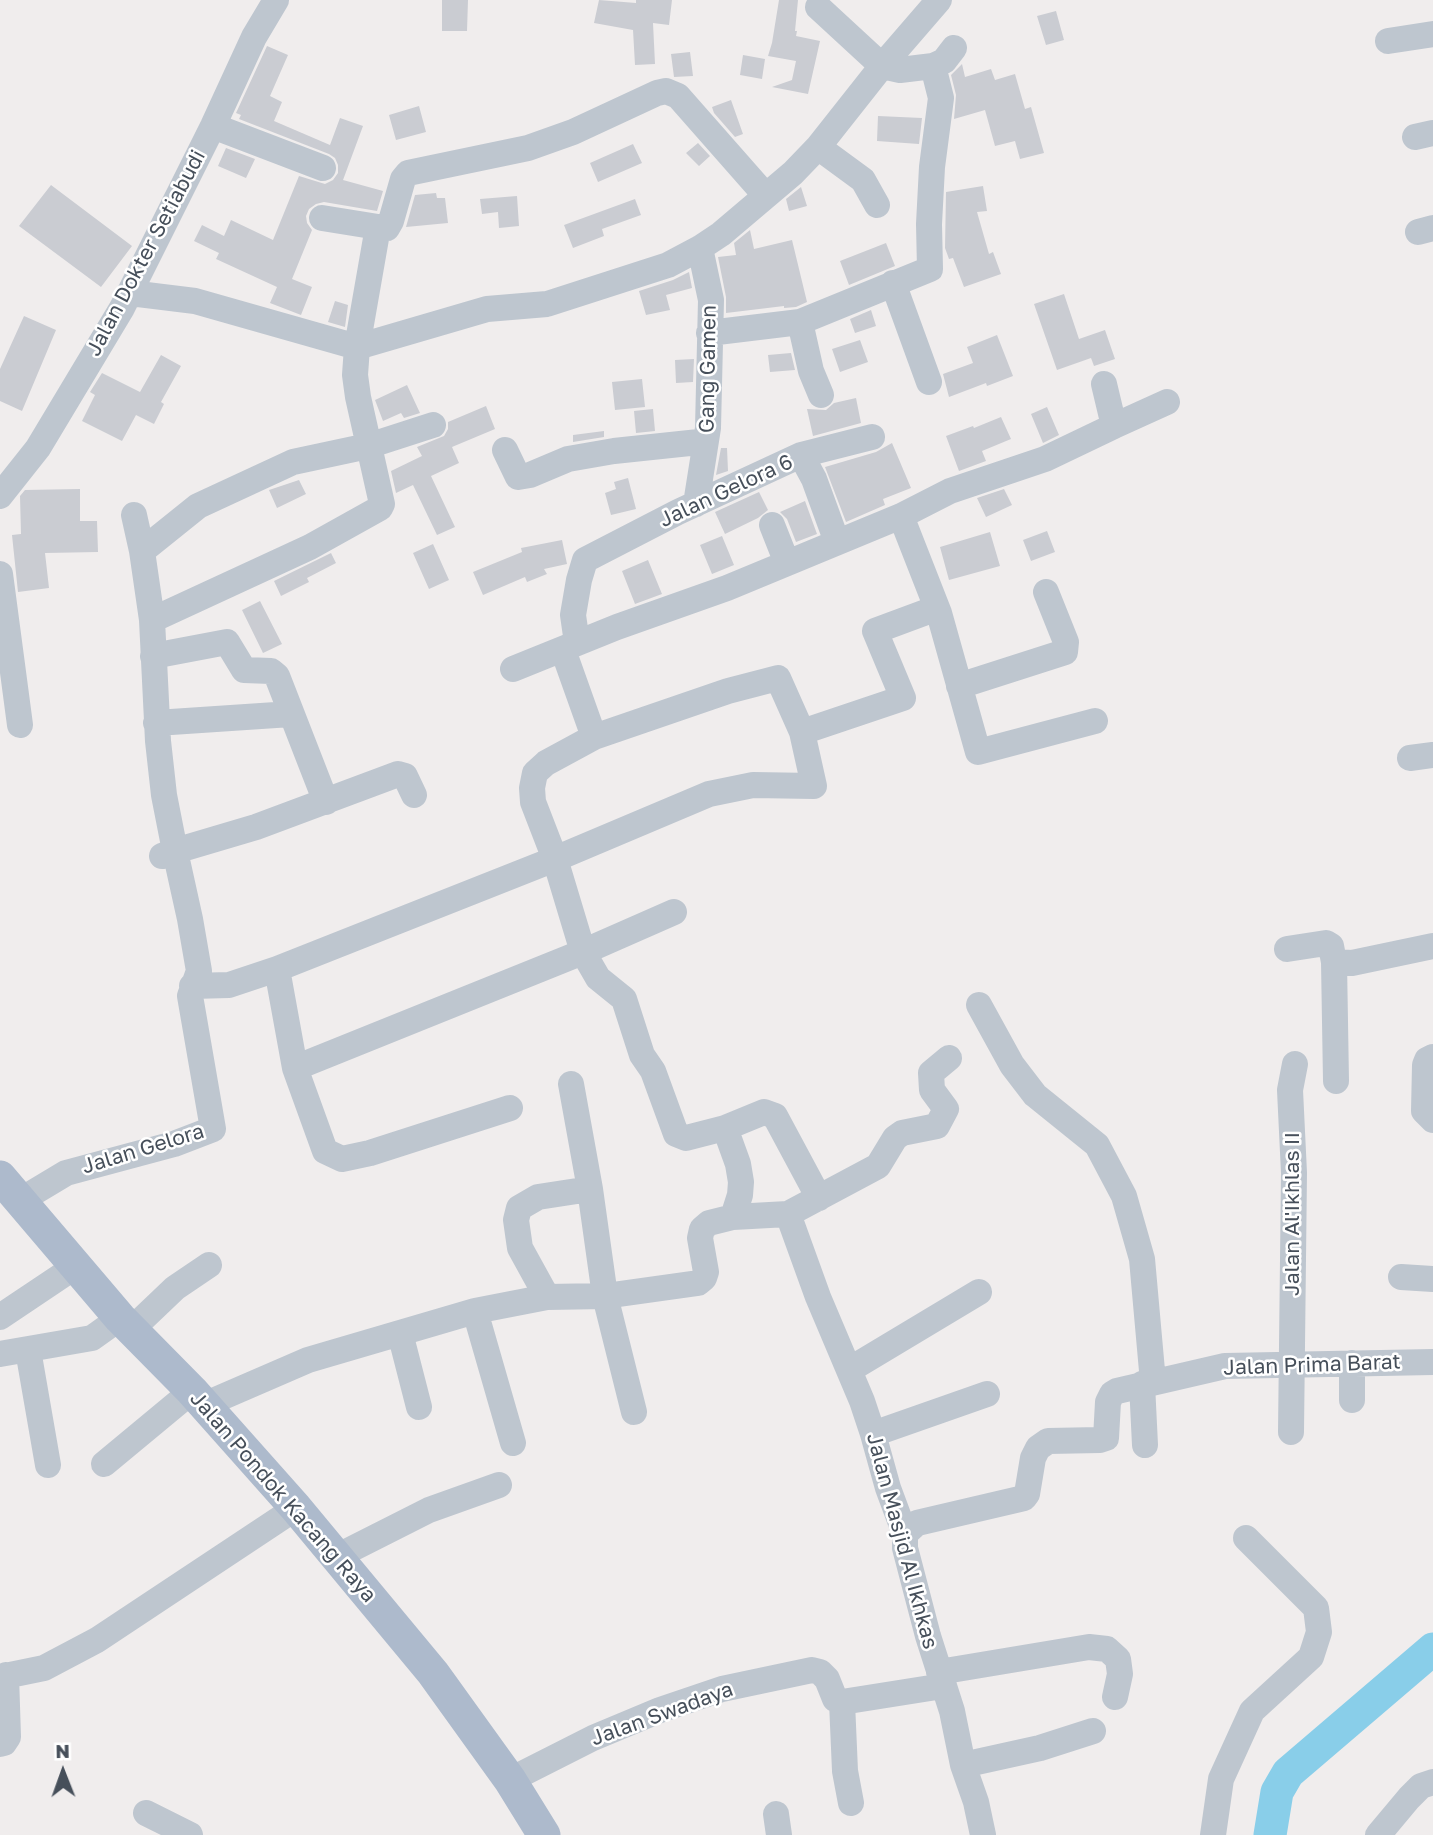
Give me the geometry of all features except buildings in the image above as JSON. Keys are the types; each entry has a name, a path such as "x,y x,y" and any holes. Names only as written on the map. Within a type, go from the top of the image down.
{"main road":[{"name":"Jalan Pondok Kacang Raya","path":"8,1190 296,1508 447,1690 510,1780 544,1835"}],"street":[{"name":"Jalan Dokter Setiabudi","path":"0,496 38,448 130,293 213,127 254,37 276,0"},
{"path":"130,293 195,301 357,347 487,309 547,304 668,265 721,234 818,148 882,66 939,0"},
{"path":"818,7 882,66 900,70 933,66 944,61 954,48"},
{"path":"1388,41 1433,34"},
{"path":"709,333 800,322 930,269 929,224 941,98 933,66"},
{"path":"322,218 387,228 403,179 413,170 528,148 573,132 657,93 672,92 766,196"},
{"path":"213,127 323,168"},
{"path":"818,148 863,180 877,205"},
{"path":"152,620 310,547 377,511 382,503 355,375 357,347 378,227"},
{"name":"Gang Gamen","path":"696,504 708,428 710,300 700,248"},
{"path":"893,283 929,382"},
{"path":"800,322 811,372 821,395"},
{"path":"1104,384 1114,426"},
{"path":"513,669 727,588 901,516 950,491 1045,458 1167,402"},
{"path":"142,551 198,506 251,480 293,462 368,446 433,425"},
{"name":"Jalan Gelora 6","path":"570,647 579,580 585,560 801,455 872,437"},
{"path":"505,450 518,477 530,475 568,459 614,451 699,442 702,442 704,447"},
{"path":"801,455 814,478 837,542"},
{"path":"134,515 152,620 156,723 168,853 199,971 192,986 229,985 277,969 555,859 709,794 753,785 814,786 802,732 778,678 728,691 594,737 546,763 535,773 533,802 555,859 583,952 598,978 624,999 642,1055 653,1071 676,1134 686,1138 725,1128 764,1112 775,1116 819,1198"},
{"path":"901,516 937,608 978,752 1095,721"},
{"path":"772,525 787,563"},
{"path":"0,574 20,725"},
{"path":"958,686 1065,652 1066,642 1046,592"},
{"path":"802,732 903,698 875,631 937,608"},
{"path":"153,656 227,642 244,670 265,669 276,677 326,802"},
{"path":"570,647 594,737"},
{"path":"156,723 291,714"},
{"path":"168,853 256,827 398,774 405,776 414,795"},
{"path":"295,1068 583,952 674,912"},
{"path":"1287,949 1326,943 1331,946 1334,962 1336,1081"},
{"path":"1334,962 1352,963 1433,946"},
{"path":"277,969 295,1068 326,1151 342,1159 370,1153 510,1108"},
{"name":"Jalan Gelora","path":"8,1190 174,1144 213,1129 190,996 192,986"},
{"path":"979,1005 1012,1065 1035,1095 1097,1145 1124,1196 1142,1259 1148,1383 1145,1445"},
{"path":"1433,1057 1427,1060 1425,1065 1424,1111 1433,1120"},
{"path":"104,1464 198,1398 308,1360 475,1311 547,1297 606,1296 698,1283 706,1272 700,1238 702,1229 709,1223 733,1217 788,1214 878,1166 895,1138 902,1133 937,1126 946,1110 932,1090 931,1073 949,1058"},
{"name":"Jalan Al'Ikhlas II","path":"1291,1432 1294,1173 1290,1090 1295,1064"},
{"path":"570,1084 590,1189 606,1296 634,1412"},
{"path":"725,1128 741,1182 733,1217"},
{"path":"547,1297 520,1248 516,1220 519,1208 538,1197 590,1189"},
{"name":"Jalan Masjid Al Ikhkas","path":"788,1214 873,1434 888,1488 905,1534 905,1548 983,1835"},
{"path":"0,1354 92,1338 126,1323 209,1265"},
{"path":"0,1317 76,1266"},
{"path":"1401,1277 1433,1279"},
{"path":"849,1370 979,1292"},
{"path":"475,1311 513,1443"},
{"path":"400,1333 419,1407"},
{"path":"28,1350 48,1465"},
{"name":"Jalan Prima Barat","path":"905,1534 917,1523 1024,1499 1033,1458 1043,1443 1106,1438 1108,1402 1112,1394 1225,1366 1433,1362"},
{"path":"1352,1363 1352,1400"},
{"path":"873,1434 987,1394"},
{"path":"336,1557 429,1510 499,1485"},
{"path":"0,1744 8,1737 3,1676 44,1668 97,1640 296,1508"},
{"path":"1213,1835 1221,1779 1252,1712 1311,1657 1319,1632 1315,1608 1246,1538"},
{"path":"851,1803 845,1771 842,1702 1089,1647 1107,1649 1118,1658 1120,1674 1115,1697"},
{"name":"Jalan Swadaya","path":"510,1780 593,1738 660,1710 722,1689 812,1670 820,1672 827,1679 835,1699 842,1702"},
{"path":"963,1765 1040,1748 1093,1731"},
{"path":"1378,1835 1421,1786 1433,1782"},
{"path":"146,1813 190,1835"}],"waterway":[{"path":"1270,1835 1277,1792 1288,1773 1433,1649"}]}
